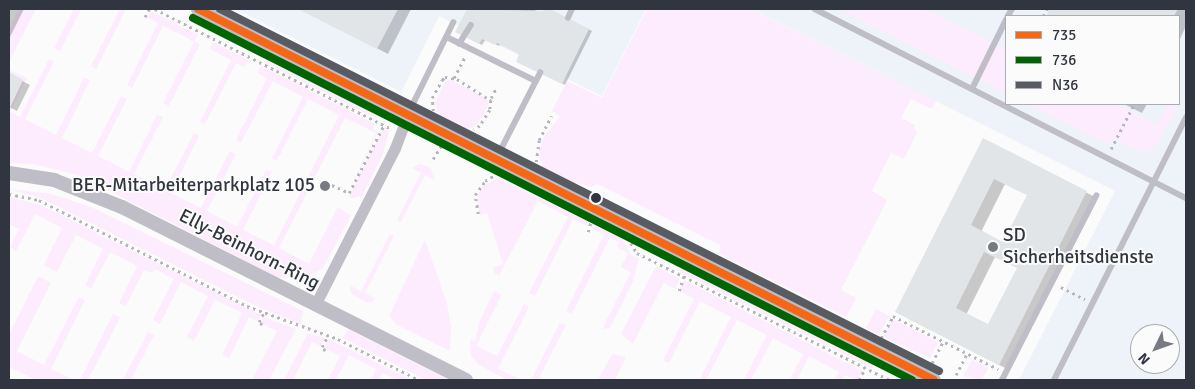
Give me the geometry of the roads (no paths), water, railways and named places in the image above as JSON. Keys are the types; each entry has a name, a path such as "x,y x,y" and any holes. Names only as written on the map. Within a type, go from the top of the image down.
{"street":[{"path":"198,9 408,114 493,165 934,380"},
{"path":"315,305 408,114"},
{"name":"Elly-Beinhorn-Ring","path":"9,173 54,180 86,191 466,380"}],"lane":[{"path":"568,18 572,9"},
{"path":"815,9 1186,198"},
{"path":"972,89 1005,22"},
{"path":"408,114 453,23"},
{"path":"460,44 471,25"},
{"path":"447,37 536,81"},
{"path":"493,165 540,73"},
{"path":"1054,380 1186,117"},
{"path":"1002,380 1096,196"}],"place":[{"name":"BER-Mitarbeiterparkplatz 105","path":"325,186"},
{"name":"SD Sicherheitsdienste","path":"993,247"}]}
